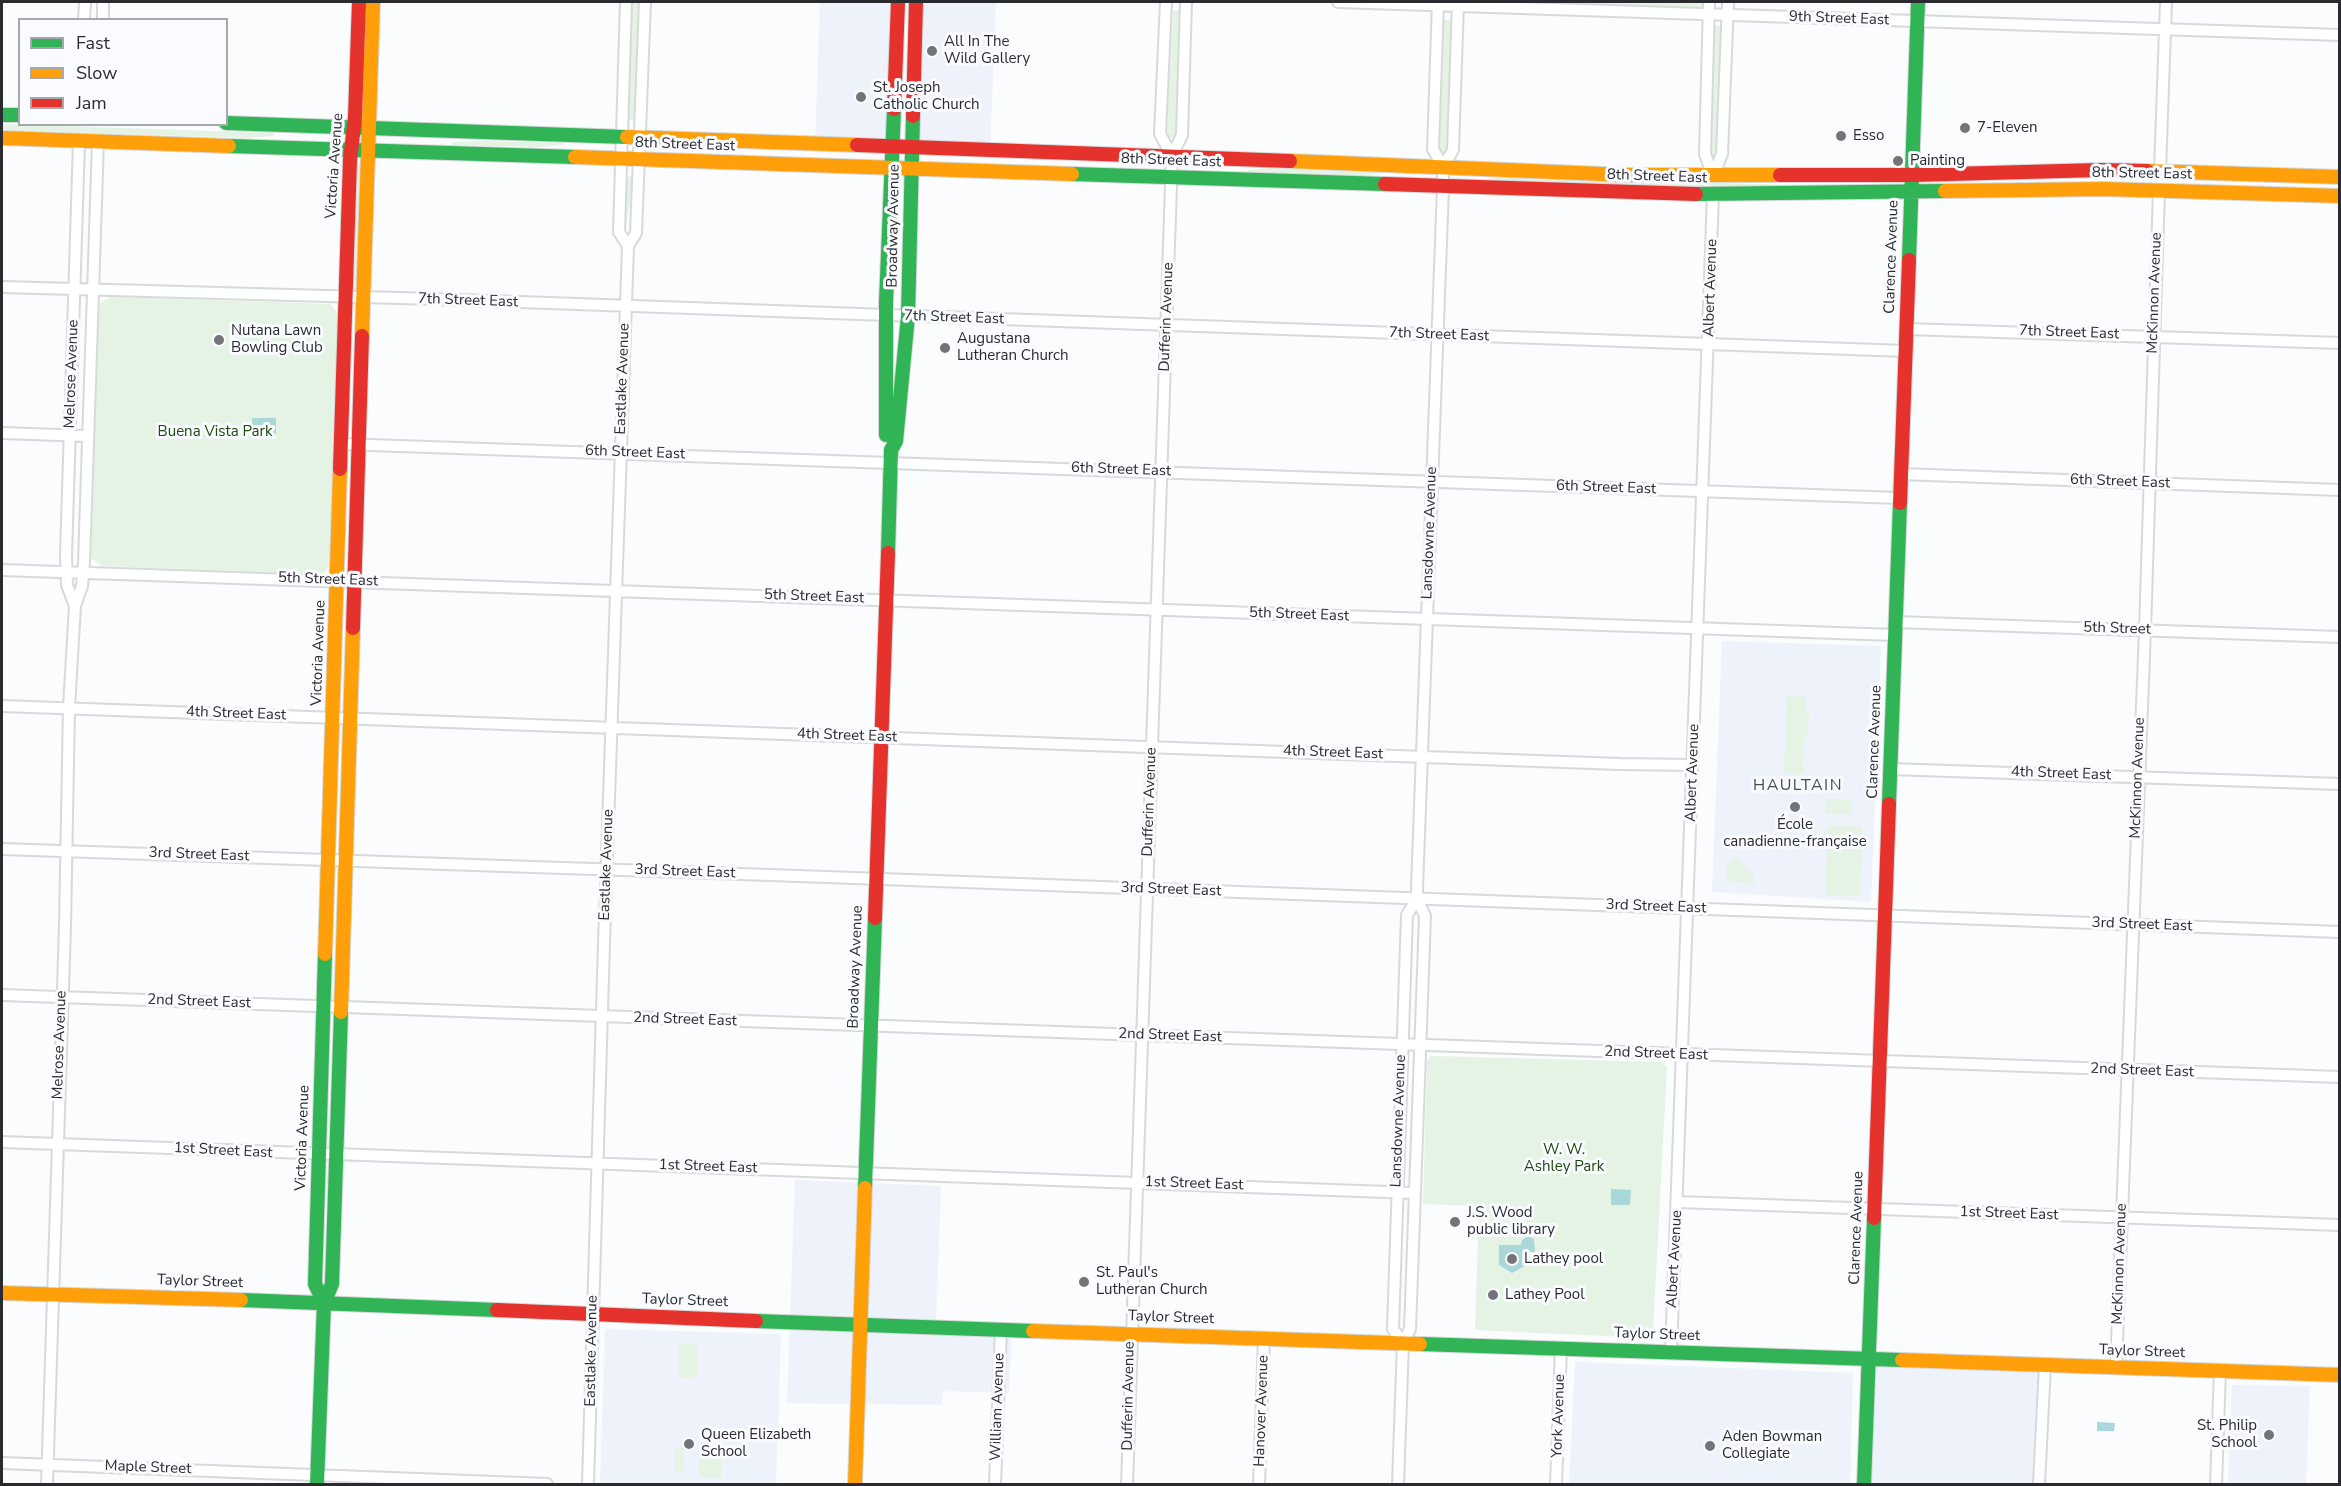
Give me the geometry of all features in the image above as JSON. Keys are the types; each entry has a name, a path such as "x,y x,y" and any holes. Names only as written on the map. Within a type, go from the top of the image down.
{"main road":[{"name":"Victoria Avenue","path":"324,1303 315,1284 350,150 359,2"},
{"name":"Victoria Avenue","path":"317,1480 324,1303 332,1284 373,2"},
{"name":"Broadway Avenue","path":"891,456 886,441 886,316 898,2"},
{"name":"Broadway Avenue","path":"855,1485 891,456 896,441 909,316 916,2"},
{"name":"Clarence Avenue","path":"1864,1485 1918,2"},
{"path":"2,115 18,115"},
{"name":"8th Street East","path":"228,123 1172,156 1627,175 1912,175 2037,171 2160,171 2340,177"},
{"name":"8th Street East","path":"2,138 1713,195 2039,189 2340,196"},
{"name":"Taylor Street","path":"2,1293 154,1296 784,1322 2340,1375"}],"street":[{"path":"84,2 84,18"},
{"path":"103,2 103,18"},
{"name":"Eastlake Avenue","path":"626,2 619,232 628,246"},
{"name":"Eastlake Avenue","path":"588,1485 628,246 636,233 645,2"},
{"name":"Dufferin Avenue","path":"1166,2 1160,134 1172,156"},
{"name":"Dufferin Avenue","path":"1127,1485 1171,177 1172,156 1182,135 1186,2"},
{"name":"9th Street East","path":"1338,2 1438,3 2340,35"},
{"path":"1709,2 1705,154 1713,176"},
{"path":"1713,176 1722,154 1728,2"},
{"path":"2160,171 2166,2"},
{"name":"Lansdowne Avenue","path":"1398,1485 1403,1343 1410,1329 1425,916 1417,898 1443,187 1443,167 1433,149 1438,3"},
{"name":"Lansdowne Avenue","path":"1443,167 1453,150 1458,4"},
{"name":"Melrose Avenue","path":"75,606 67,585 67,573 79,141"},
{"name":"Melrose Avenue","path":"47,1485 69,707 75,606 82,586 83,574 98,142"},
{"name":"McKinnon Avenue","path":"2116,1367 2145,630 2159,190"},
{"name":"Albert Avenue","path":"1671,1352 1713,195"},
{"name":"7th Street East","path":"2,287 1167,324 1906,351"},
{"name":"7th Street East","path":"1907,329 2340,343"},
{"path":"2,433 87,436"},
{"name":"6th Street East","path":"342,444 621,452 891,456 1162,471 1900,498"},
{"name":"6th Street East","path":"1901,474 2340,490"},
{"name":"5th Street East","path":"2,570 1626,626"},
{"name":"5th Street","path":"1626,626 1698,629 2145,630 2340,637"},
{"name":"4th Street East","path":"2,706 1693,765"},
{"name":"4th Street East","path":"1890,769 2340,784"},
{"name":"3rd Street East","path":"2,849 2340,932"},
{"name":"Lansdowne Avenue","path":"1403,1343 1393,1329 1397,1192 1407,915 1417,898"},
{"name":"2nd Street East","path":"2,995 2340,1077"},
{"name":"1st Street East","path":"2,1142 1415,1192"},
{"name":"1st Street East","path":"1678,1202 2340,1225"},
{"name":"William Avenue","path":"995,1485 1001,1329"},
{"name":"Hanover Avenue","path":"1259,1485 1264,1338"},
{"name":"York Avenue","path":"1556,1485 1561,1348"},
{"path":"2039,1485 2045,1365"},
{"path":"2216,1485 2220,1371"},
{"name":"Maple Street","path":"2,1463 317,1480 547,1485"}],"shaded area":[{"path":"820,2 898,2 893,146 815,143"},
{"path":"916,2 996,2 990,150 912,147"},
{"name":"École canadienne-française","path":"1722,641 1881,646 1871,902 1712,892"},
{"path":"795,1180 941,1186 936,1321 1012,1323 1009,1393 943,1391 942,1405 787,1403"},
{"name":"Queen Elizabeth School","path":"605,1329 781,1334 776,1484 600,1484"},
{"name":"Aden Bowman Collegiate","path":"1575,1362 1853,1373 1850,1484 1569,1484"},
{"path":"2045,1365 2039,1484 1865,1484 1873,1366"},
{"name":"St. Philip School","path":"2232,1385 2310,1386 2306,1484 2228,1484"}],"green space":[{"path":"630,2 641,2 637,119 635,121 626,119"},
{"path":"1458,2 1709,2 1709,14"},
{"path":"1173,11 1182,11 1178,131 1176,137 1170,139 1167,134"},
{"path":"1443,20 1453,20 1448,152 1438,152"},
{"path":"1715,25 1722,26 1718,157 1714,159 1710,158"},
{"path":"2,124 274,133 274,136 246,138 2,130"},
{"path":"452,142 563,143 563,145 539,147 452,145"},
{"path":"355,164 360,165 359,283 352,282"},
{"path":"1271,168 1387,171 1387,173 1353,176 1248,173 1248,170"},
{"path":"631,176 633,185 626,225 626,181"},
{"path":"1509,176 1827,185 1782,190 1487,181 1487,179"},
{"name":"Buena Vista Park","path":"110,297 330,304 339,314 331,565 323,574 102,566 91,558 99,304"},
{"path":"1787,696 1806,697 1805,711 1809,713 1808,735 1804,739 1803,773 1784,773"},
{"path":"1826,799 1852,800 1851,814 1825,813"},
{"path":"1828,826 1862,827 1860,896 1825,895"},
{"path":"1737,857 1754,877 1754,884 1726,881 1727,866"},
{"name":"W. W. Ashley Park","path":"1431,1056 1661,1062 1667,1067 1653,1331 1647,1338 1475,1330 1479,1206 1423,1204 1427,1061"},
{"path":"679,1344 695,1344 698,1347 697,1378 678,1377"},
{"path":"675,1447 684,1447 684,1471 675,1471"},
{"path":"699,1452 721,1452 721,1478 699,1477"}],"water":[{"path":"252,418 276,418 276,435 252,434"},
{"path":"1611,1189 1631,1190 1630,1205 1611,1205"},
{"name":"Lathey pool","path":"1528,1236 1534,1239 1535,1252 1525,1252 1525,1266 1512,1273 1499,1265 1499,1245 1521,1245 1522,1240"},
{"path":"2097,1422 2115,1423 2114,1431 2097,1431"}],"traffic: fast":[{"path":"1909,260 1918,2"},
{"path":"886,435 886,302 894,109"},
{"path":"2,115 18,115"},
{"path":"888,553 891,450 896,441 908,316 913,116"},
{"path":"228,123 627,137"},
{"path":"229,146 575,157"},
{"path":"1072,174 1385,184"},
{"path":"1696,194 1945,191"},
{"path":"1889,804 1900,503"},
{"path":"865,1188 875,918"},
{"path":"324,1303 315,1284 325,954"},
{"path":"317,1484 324,1303 332,1284 341,1012"},
{"path":"1864,1484 1874,1218"},
{"path":"241,1300 497,1310"},
{"path":"756,1321 1033,1331"},
{"path":"1420,1344 1902,1360"}],"traffic: slow":[{"path":"362,336 373,2"},
{"path":"627,137 857,145"},
{"path":"2,138 229,146"},
{"path":"575,157 1072,174"},
{"path":"1290,161 1627,175 1780,175"},
{"path":"2147,171 2340,177"},
{"path":"1945,191 2104,189 2340,196"},
{"path":"325,954 340,469"},
{"path":"341,1012 353,628"},
{"path":"855,1484 865,1188"},
{"path":"2,1293 241,1300"},
{"path":"1033,1331 1420,1344"},
{"path":"1902,1360 2340,1375"}],"traffic: jam":[{"path":"340,469 350,160 355,117 359,2"},
{"path":"894,109 898,2"},
{"path":"913,116 916,2"},
{"path":"857,145 1290,161"},
{"path":"1780,175 2147,171"},
{"path":"1385,184 1696,194"},
{"path":"1900,503 1909,260"},
{"path":"353,628 362,336"},
{"path":"875,918 888,553"},
{"path":"1874,1218 1889,804"},
{"path":"497,1310 756,1321"}],"place":[{"name":"All In The Wild Gallery","path":"932,51"},
{"name":"St. Joseph Catholic Church","path":"861,97"},
{"name":"7-Eleven","path":"1965,128"},
{"name":"Esso","path":"1841,136"},
{"name":"Painting","path":"1898,161"},
{"name":"Nutana Lawn Bowling Club","path":"219,340"},
{"name":"Augustana Lutheran Church","path":"945,348"},
{"name":"École canadienne-française","path":"1795,807"},
{"name":"J.S. Wood public library","path":"1455,1222"},
{"name":"Lathey pool","path":"1512,1259"},
{"name":"St. Paul's Lutheran Church","path":"1084,1282"},
{"name":"Lathey Pool","path":"1493,1295"},
{"name":"St. Philip School","path":"2269,1435"},
{"name":"Queen Elizabeth School","path":"689,1444"},
{"name":"Aden Bowman Collegiate","path":"1710,1446"}],"district":[{"name":"HAULTAIN","path":"1798,786"}]}
